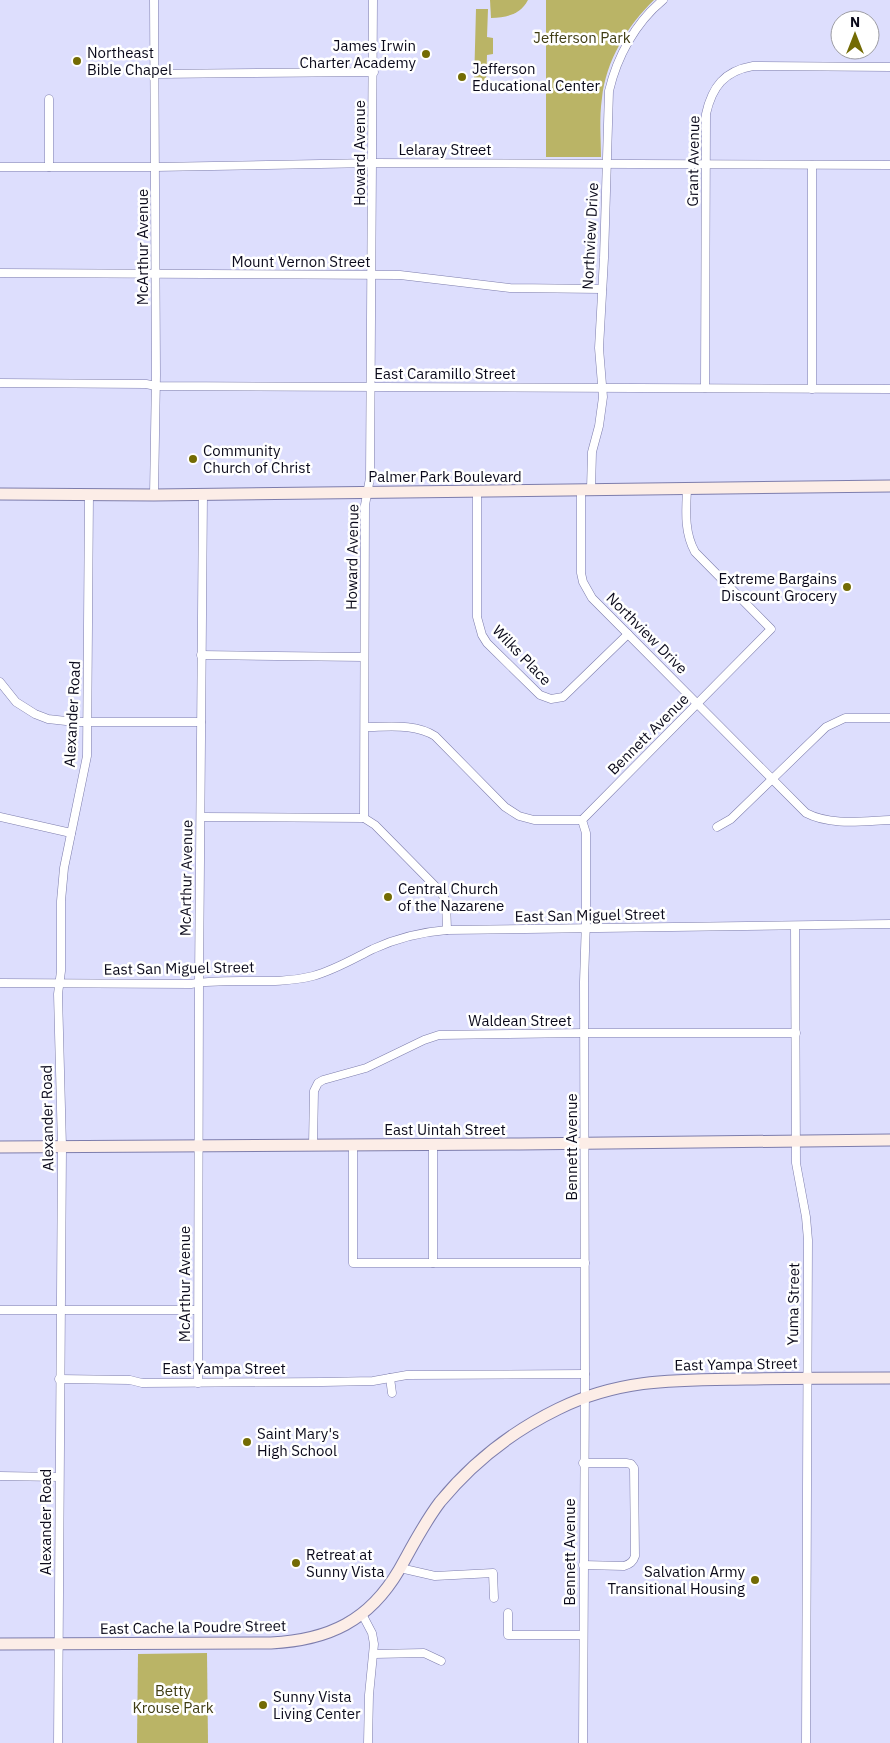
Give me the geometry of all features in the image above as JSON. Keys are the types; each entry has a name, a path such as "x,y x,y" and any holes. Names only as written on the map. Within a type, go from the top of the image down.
{"main road":[{"name":"Palmer Park Boulevard","path":"0,494 203,494 890,486"},
{"name":"East Uintah Street","path":"0,1147 890,1140"},
{"name":"East Yampa Street","path":"584,1397 622,1387 664,1380 890,1378"},
{"name":"East Cache la Poudre Street","path":"0,1644 271,1643 297,1641 331,1632 352,1622 382,1594 400,1568 430,1516 472,1468 521,1430 584,1397"}],"street":[{"name":"McArthur Avenue","path":"154,0 156,274 154,494"},
{"name":"Howard Avenue","path":"364,818 365,505 368,492 371,387 373,0"},
{"name":"Northview Drive","path":"663,0 638,27 614,72 608,103 599,348 603,398 586,489 581,567 583,582 592,598 800,808 814,817 833,821 890,820"},
{"name":"Grant Avenue","path":"705,388 706,114 708,104 717,86 723,78 732,72 753,66 890,66"},
{"path":"154,74 374,72"},
{"path":"49,99 49,167"},
{"name":"Lelaray Street","path":"0,167 155,167 373,163 890,165"},
{"path":"812,165 812,389"},
{"name":"Mount Vernon Street","path":"0,273 400,275 510,288 602,289"},
{"name":"East Caramillo Street","path":"0,383 146,384 156,386 890,389"},
{"name":"Bennett Avenue","path":"583,1743 586,834 582,820 772,629 695,552 686,528 687,489"},
{"name":"Wilks Place","path":"478,491 477,600 479,627 487,643 531,688 546,698 557,699 563,697 628,634"},
{"name":"Alexander Road","path":"58,1743 62,1147 59,983 61,970 61,901 70,833 87,756 89,494"},
{"name":"McArthur Avenue","path":"198,1383 203,494"},
{"path":"202,655 364,657"},
{"path":"0,682 16,702 35,714 61,721 201,722"},
{"path":"717,826 731,819 820,732 832,723 844,718 890,718"},
{"path":"365,728 416,728 428,731 505,806 519,816 534,820 582,820"},
{"path":"0,817 70,833"},
{"path":"201,817 364,818 375,825 440,891 446,901 447,930"},
{"name":"East San Miguel Street","path":"0,984 191,984 212,981 283,980 307,977 325,972 346,964 392,941 412,935 447,930 890,924"},
{"name":"Yuma Street","path":"796,926 797,1171 808,1229 806,1743"},
{"name":"Waldean Street","path":"314,1145 314,1091 318,1083 366,1068 424,1040 439,1035 796,1033"},
{"path":"353,1145 352,1263 585,1263"},
{"path":"433,1145 433,1263"},
{"path":"0,1310 197,1310"},
{"name":"East Yampa Street","path":"59,1379 130,1380 142,1383 198,1383 373,1381 407,1376 585,1374"},
{"path":"390,1378 392,1393"},
{"path":"583,1463 626,1463 631,1464 634,1468 635,1556 629,1565 624,1566 583,1565"},
{"path":"0,1476 59,1477"},
{"path":"400,1568 435,1576 493,1573 494,1598"},
{"path":"508,1612 508,1635 582,1635"},
{"path":"362,1614 374,1638 368,1743"},
{"path":"374,1654 424,1653 441,1661"}],"green space":[{"path":"490,0 528,0 521,9 513,14 491,18"},
{"name":"Jefferson Park","path":"546,0 654,0 635,21 619,45 608,71 601,105 601,157 546,157"},
{"path":"476,9 488,9 487,37 493,38 493,54 487,55 486,84 474,84"},
{"name":"Betty Krouse Park","path":"207,1653 208,1743 137,1743 138,1654"}],"place":[{"name":"James Irwin Charter Academy","path":"426,54"},
{"name":"Northeast Bible Chapel","path":"77,61"},
{"name":"Jefferson Educational Center","path":"462,77"},
{"name":"Community Church of Christ","path":"193,459"},
{"name":"Extreme Bargains Discount Grocery","path":"847,587"},
{"name":"Central Church of the Nazarene","path":"388,897"},
{"name":"Saint Mary's High School","path":"247,1442"},
{"name":"Retreat at Sunny Vista","path":"296,1563"},
{"name":"Salvation Army Transitional Housing","path":"755,1580"},
{"name":"Sunny Vista Living Center","path":"263,1705"}]}
